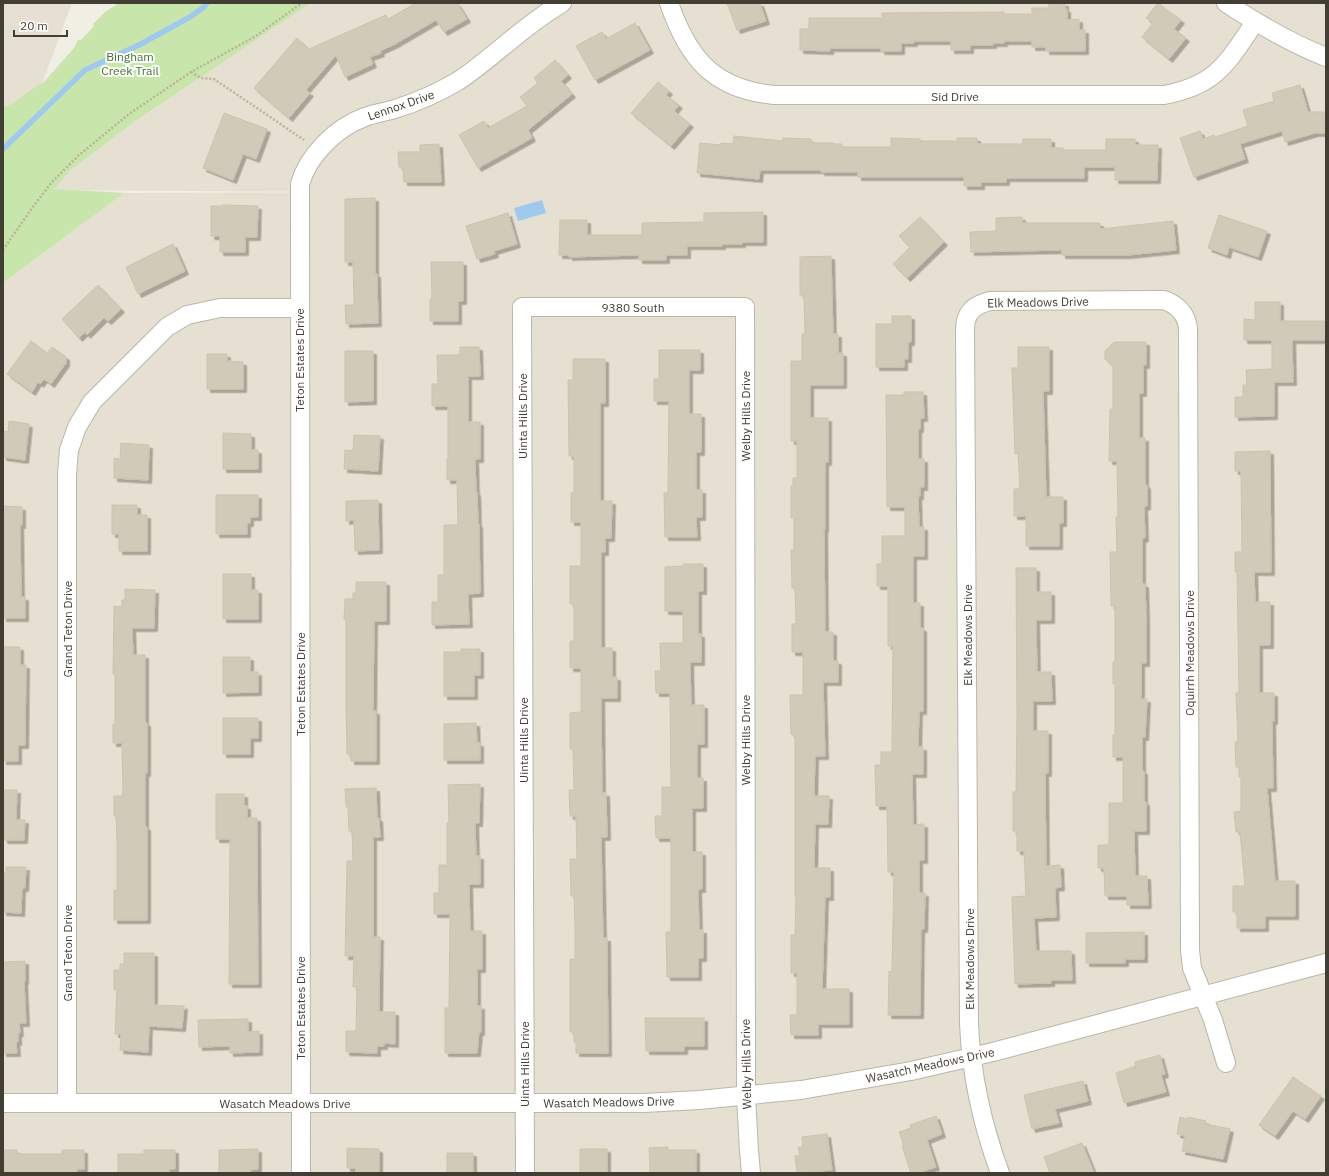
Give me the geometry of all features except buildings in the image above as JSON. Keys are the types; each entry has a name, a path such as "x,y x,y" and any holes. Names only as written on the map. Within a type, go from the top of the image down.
{"street":[{"name":"Lennox Drive","path":"299,194 302,175 307,166 319,151 342,128 366,116 393,110 422,99 459,81 529,26 562,3"},
{"name":"Sid Drive","path":"669,3 680,32 687,45 696,58 707,68 738,88 760,94 774,95 1164,95 1194,88 1207,80 1230,59 1254,22"},
{"path":"1226,3 1254,22 1283,38 1326,57"},
{"name":"Teton Estates Drive","path":"299,194 301,1173"},
{"name":"Elk Meadows Drive","path":"1000,1173 985,1128 975,1086 971,1058 969,1015 966,320 970,309 976,305 990,301 1164,300 1171,302 1181,310"},
{"name":"9380 South","path":"522,307 745,307"},
{"name":"Uinta Hills Drive","path":"522,307 525,1173"},
{"name":"Welby Hills Drive","path":"745,307 746,1096 749,1151 752,1173"},
{"name":"Grand Teton Drive","path":"68,1103 67,474 69,450 77,427 92,402 167,326 186,315 220,308 299,308"},
{"name":"Oquirrh Meadows Drive","path":"1181,310 1186,320 1188,330 1190,950 1192,968 1203,995"},
{"name":"Wasatch Meadows Drive","path":"3,1103 644,1102 746,1096 834,1085 971,1058 1326,963"},
{"path":"1203,995 1213,1020 1226,1063"}],"path":[{"path":"3,250 52,182 78,156 129,114 191,72 256,36 302,3"},
{"path":"191,72 201,78 214,79 319,151"}],"shaded area":[{"path":"3,3 72,3 42,84 3,116"},
{"path":"311,3 1326,3 1326,1173 3,1173 3,283 124,193 344,192 51,190 71,170 134,122"}],"green space":[{"name":"Bingham Creek Trail","path":"119,3 311,3 134,122 71,170 54,189 124,193 3,283 3,107 12,104 38,85 42,84 74,48 78,40 81,40 94,26 93,24 105,12"}],"water":[{"path":"542,200 546,213 518,221 514,208"}],"waterway":[{"path":"3,149 85,70 139,45 190,17 207,3"}]}
